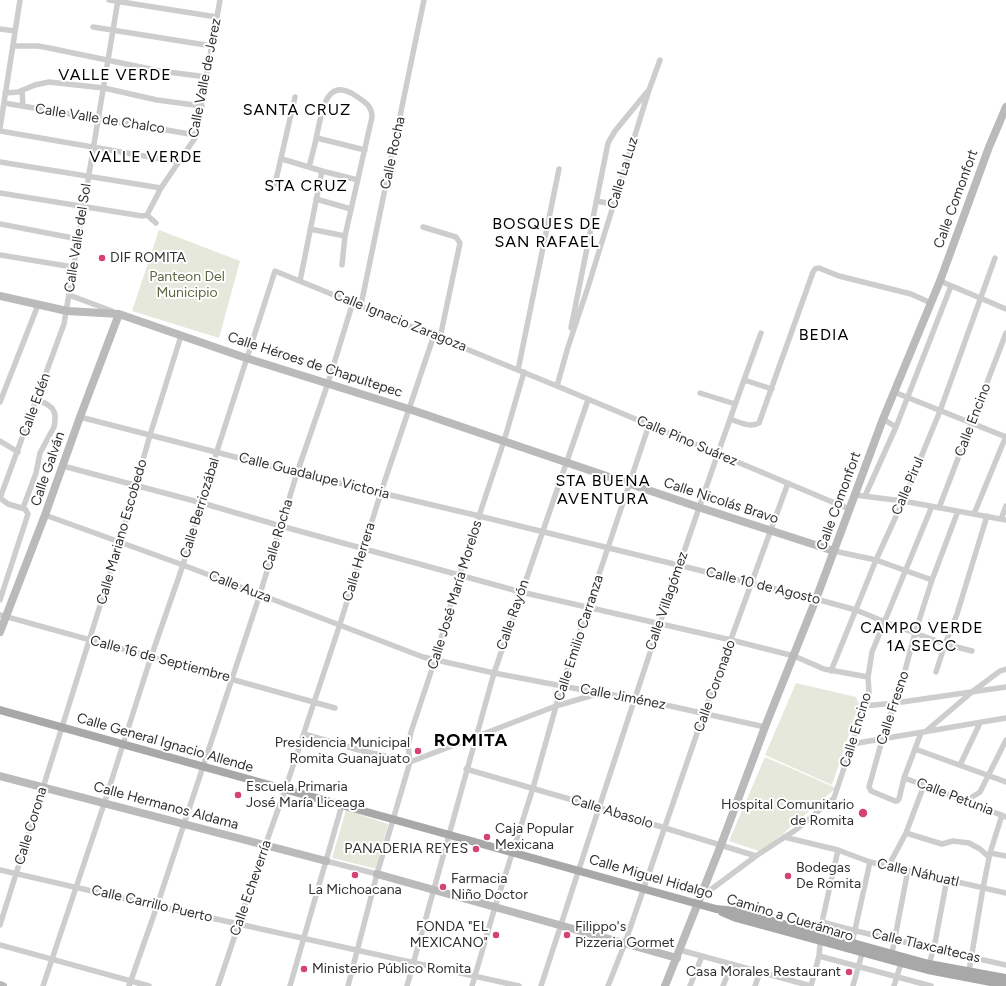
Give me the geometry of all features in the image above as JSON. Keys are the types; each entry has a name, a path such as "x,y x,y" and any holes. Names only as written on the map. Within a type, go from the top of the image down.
{"main road":[{"name":"Calle General Ignacio Allende","path":"0,710 202,767 394,818"},
{"name":"Calle Miguel Hidalgo","path":"394,818 643,889 699,901 716,909"},
{"name":"Camino a Cuerámaro","path":"716,909 736,918 821,938 928,967 1006,980"},
{"name":"Camino a Cuerámaro","path":"821,938 852,943 863,949 892,953 902,960"},
{"name":"Camino a Cuerámaro","path":"928,967 969,971 1006,980"}],"street":[{"path":"20,0 0,130 179,162"},
{"path":"109,0 217,17"},
{"name":"Calle Valle de Jerez","path":"147,215 162,188 196,135 220,0"},
{"name":"Calle Rocha","path":"361,305 424,0"},
{"name":"Calle Valle del Sol","path":"67,311 118,1"},
{"path":"0,28 15,31"},
{"path":"93,28 212,46"},
{"path":"13,46 38,46 160,71 206,77"},
{"name":"Calle La Luz","path":"557,386 649,90 660,60"},
{"path":"5,93 22,91 35,84 49,82 104,88 157,100 202,106"},
{"path":"309,167 317,138 324,102 335,90 339,89 348,92 366,103 372,112 372,117 345,236 342,265"},
{"name":"Calle La Luz","path":"568,347 579,285 610,137 649,90"},
{"path":"22,91 23,106"},
{"path":"275,184 282,159 295,97"},
{"name":"Calle Valle de Chalco","path":"4,103 196,135"},
{"name":"Calle Comonfort","path":"665,986 816,599 883,419 940,281 989,147 1006,107"},
{"path":"317,138 365,150"},
{"path":"282,159 322,172 358,180"},
{"path":"0,162 162,188"},
{"name":"Calle José María Morelos","path":"348,986 377,874 410,762 408,746 411,732 459,576 504,440 521,371 559,169"},
{"path":"300,281 322,172"},
{"path":"0,193 142,216 147,215 156,223"},
{"path":"316,200 351,209"},
{"path":"596,201 613,204"},
{"path":"0,224 78,238"},
{"path":"423,227 456,237 460,243 440,338"},
{"path":"310,229 345,236"},
{"path":"0,255 73,268"},
{"name":"Calle Pirul","path":"831,671 876,560 903,501 940,411 995,258"},
{"path":"730,419 750,425 756,425 759,423 810,279 815,269 819,268 839,276 911,294 931,303"},
{"name":"Calle Ignacio Zaragoza","path":"275,271 521,371"},
{"name":"Calle Berriozábal","path":"43,986 151,657 183,565 246,358 275,271"},
{"path":"940,281 1006,309"},
{"path":"579,285 588,287"},
{"path":"865,496 896,428 951,286"},
{"path":"69,295 119,314"},
{"name":"Calle Héroes de Chapultepec","path":"0,296 67,311 119,314 246,358 504,440"},
{"name":"Calle Rocha","path":"129,983 157,906 260,594 297,473 328,383 353,302"},
{"path":"0,402 38,305"},
{"name":"Calle Edén","path":"0,498 3,484 18,452 62,331 67,311"},
{"name":"Calle Galván","path":"0,632 3,615 45,515 119,314"},
{"name":"Calle Villagómez","path":"541,986 600,808 634,698 698,507 761,333"},
{"name":"Calle Encino","path":"939,508 1006,333"},
{"name":"Calle Herrera","path":"286,790 381,492 434,335"},
{"name":"Calle Mariano Escobedo","path":"62,727 120,542 150,434 181,336"},
{"name":"Calle Pino Suárez","path":"521,371 849,509"},
{"path":"744,380 772,389"},
{"path":"700,392 735,404"},
{"path":"894,392 971,424 1006,436 974,514"},
{"name":"Calle Rayón","path":"407,986 475,736 494,673 588,400"},
{"path":"23,508 36,473 40,453 54,427 55,421 55,414 52,408 45,403 36,401"},
{"name":"Calle Guadalupe Victoria","path":"80,417 297,473 479,516"},
{"path":"883,419 896,428"},
{"name":"Calle Emilio Carranza","path":"472,986 495,907 533,788 562,685 649,425"},
{"name":"Calle Nicolás Bravo","path":"504,440 771,531 834,551 876,560 932,580"},
{"path":"0,441 18,452"},
{"path":"63,466 202,503 459,576 521,592 731,640 794,656 817,667 831,671 868,677"},
{"name":"Calle Coronado","path":"608,986 625,943 704,713 788,483"},
{"path":"855,495 903,501 1004,519 1006,506"},
{"path":"0,498 8,504 23,508 27,511 28,518 0,600"},
{"name":"Calle Encino","path":"797,829 834,798 869,693 868,677 872,652 932,506"},
{"name":"Calle Fresno","path":"904,778 899,800 897,801 875,794 869,787 882,740 895,703 932,580 958,511"},
{"name":"Calle Auza","path":"45,515 183,565 340,624 412,653 434,660"},
{"name":"Calle 10 de Agosto","path":"479,516 752,582 816,599 856,610 945,644 972,651"},
{"path":"936,672 957,614 987,516"},
{"name":"Calle 16 de Septiembre","path":"3,615 335,708"},
{"name":"Calle Jiménez","path":"434,660 599,693 634,698 765,727"},
{"path":"904,778 923,733 972,692 1000,671 1006,669"},
{"path":"864,706 1006,687"},
{"path":"304,734 359,750 410,762 556,706 599,693"},
{"path":"852,744 1006,718"},
{"path":"960,765 980,723"},
{"name":"Calle Corona","path":"0,925 62,727"},
{"path":"966,801 980,792 1004,750 1006,740"},
{"path":"915,749 1006,782"},
{"name":"Calle Abasolo","path":"466,769 756,856"},
{"name":"Calle Hermanos Aldama","path":"0,776 326,861"},
{"name":"Calle Petunia","path":"904,778 1004,816"},
{"path":"889,865 906,833 924,785"},
{"name":"Calle Echeverría","path":"218,986 265,846 286,790"},
{"path":"290,986 342,805"},
{"path":"969,971 990,855 1004,816"},
{"path":"699,901 756,856 797,829 798,840"},
{"path":"906,833 942,844 953,841 969,843 990,855 1006,856"},
{"name":"Calle Náhuatl","path":"784,837 838,850 870,862 889,865 1006,893"},
{"path":"326,861 625,943 678,954 702,956 760,972 788,983 811,986 819,956 822,922 838,850"},
{"path":"852,943 856,931 870,862"},
{"name":"Calle Carrillo Puerto","path":"0,870 519,986"},
{"path":"892,953 908,870"},
{"path":"928,967 934,948 947,879"},
{"name":"Calle Tlaxcaltecas","path":"822,922 1006,965"},
{"path":"0,945 52,959 129,983 149,986"},
{"path":"853,986 863,949"},
{"path":"690,986 702,956"},
{"path":"819,956 859,968 931,986"},
{"path":"894,986 902,960"},
{"path":"723,986 732,964"},
{"path":"755,986 760,972"}],"green space":[{"name":"Panteon Del Municipio","path":"159,230 240,261 219,338 132,311"},
{"path":"796,683 856,697 859,704 832,785 765,755"},
{"path":"765,757 836,788 762,852 729,841"},
{"path":"346,810 388,824 377,869 332,858"}],"place":[{"name":"DIF ROMITA","path":"102,258"},
{"name":"Presidencia Municipal Romita Guanajuato","path":"418,751"},
{"name":"Escuela Primaria José María Liceaga","path":"238,795"},
{"name":"Hospital Comunitario de Romita","path":"863,813"},
{"name":"Caja Popular Mexicana","path":"487,837"},
{"name":"PANADERIA REYES","path":"476,849"},
{"name":"La Michoacana","path":"355,875"},
{"name":"Bodegas De Romita","path":"788,876"},
{"name":"Farmacia Niño Doctor","path":"443,887"},
{"name":"FONDA \"EL MEXICANO\"","path":"496,935"},
{"name":"Filippo's Pizzeria Gormet","path":"567,935"},
{"name":"Ministerio Público Romita","path":"304,969"},
{"name":"Casa Morales Restaurant","path":"849,972"}],"district":[{"name":"VALLE VERDE","path":"115,75"},
{"name":"SANTA CRUZ","path":"297,110"},
{"name":"VALLE VERDE","path":"146,157"},
{"name":"STA CRUZ","path":"306,186"},
{"name":"BOSQUES DE SAN RAFAEL","path":"547,233"},
{"name":"BEDIA","path":"824,335"},
{"name":"STA BUENA AVENTURA","path":"603,490"},
{"name":"CAMPO VERDE 1A SECC","path":"922,637"},
{"name":"ROMITA","path":"471,741"}]}
